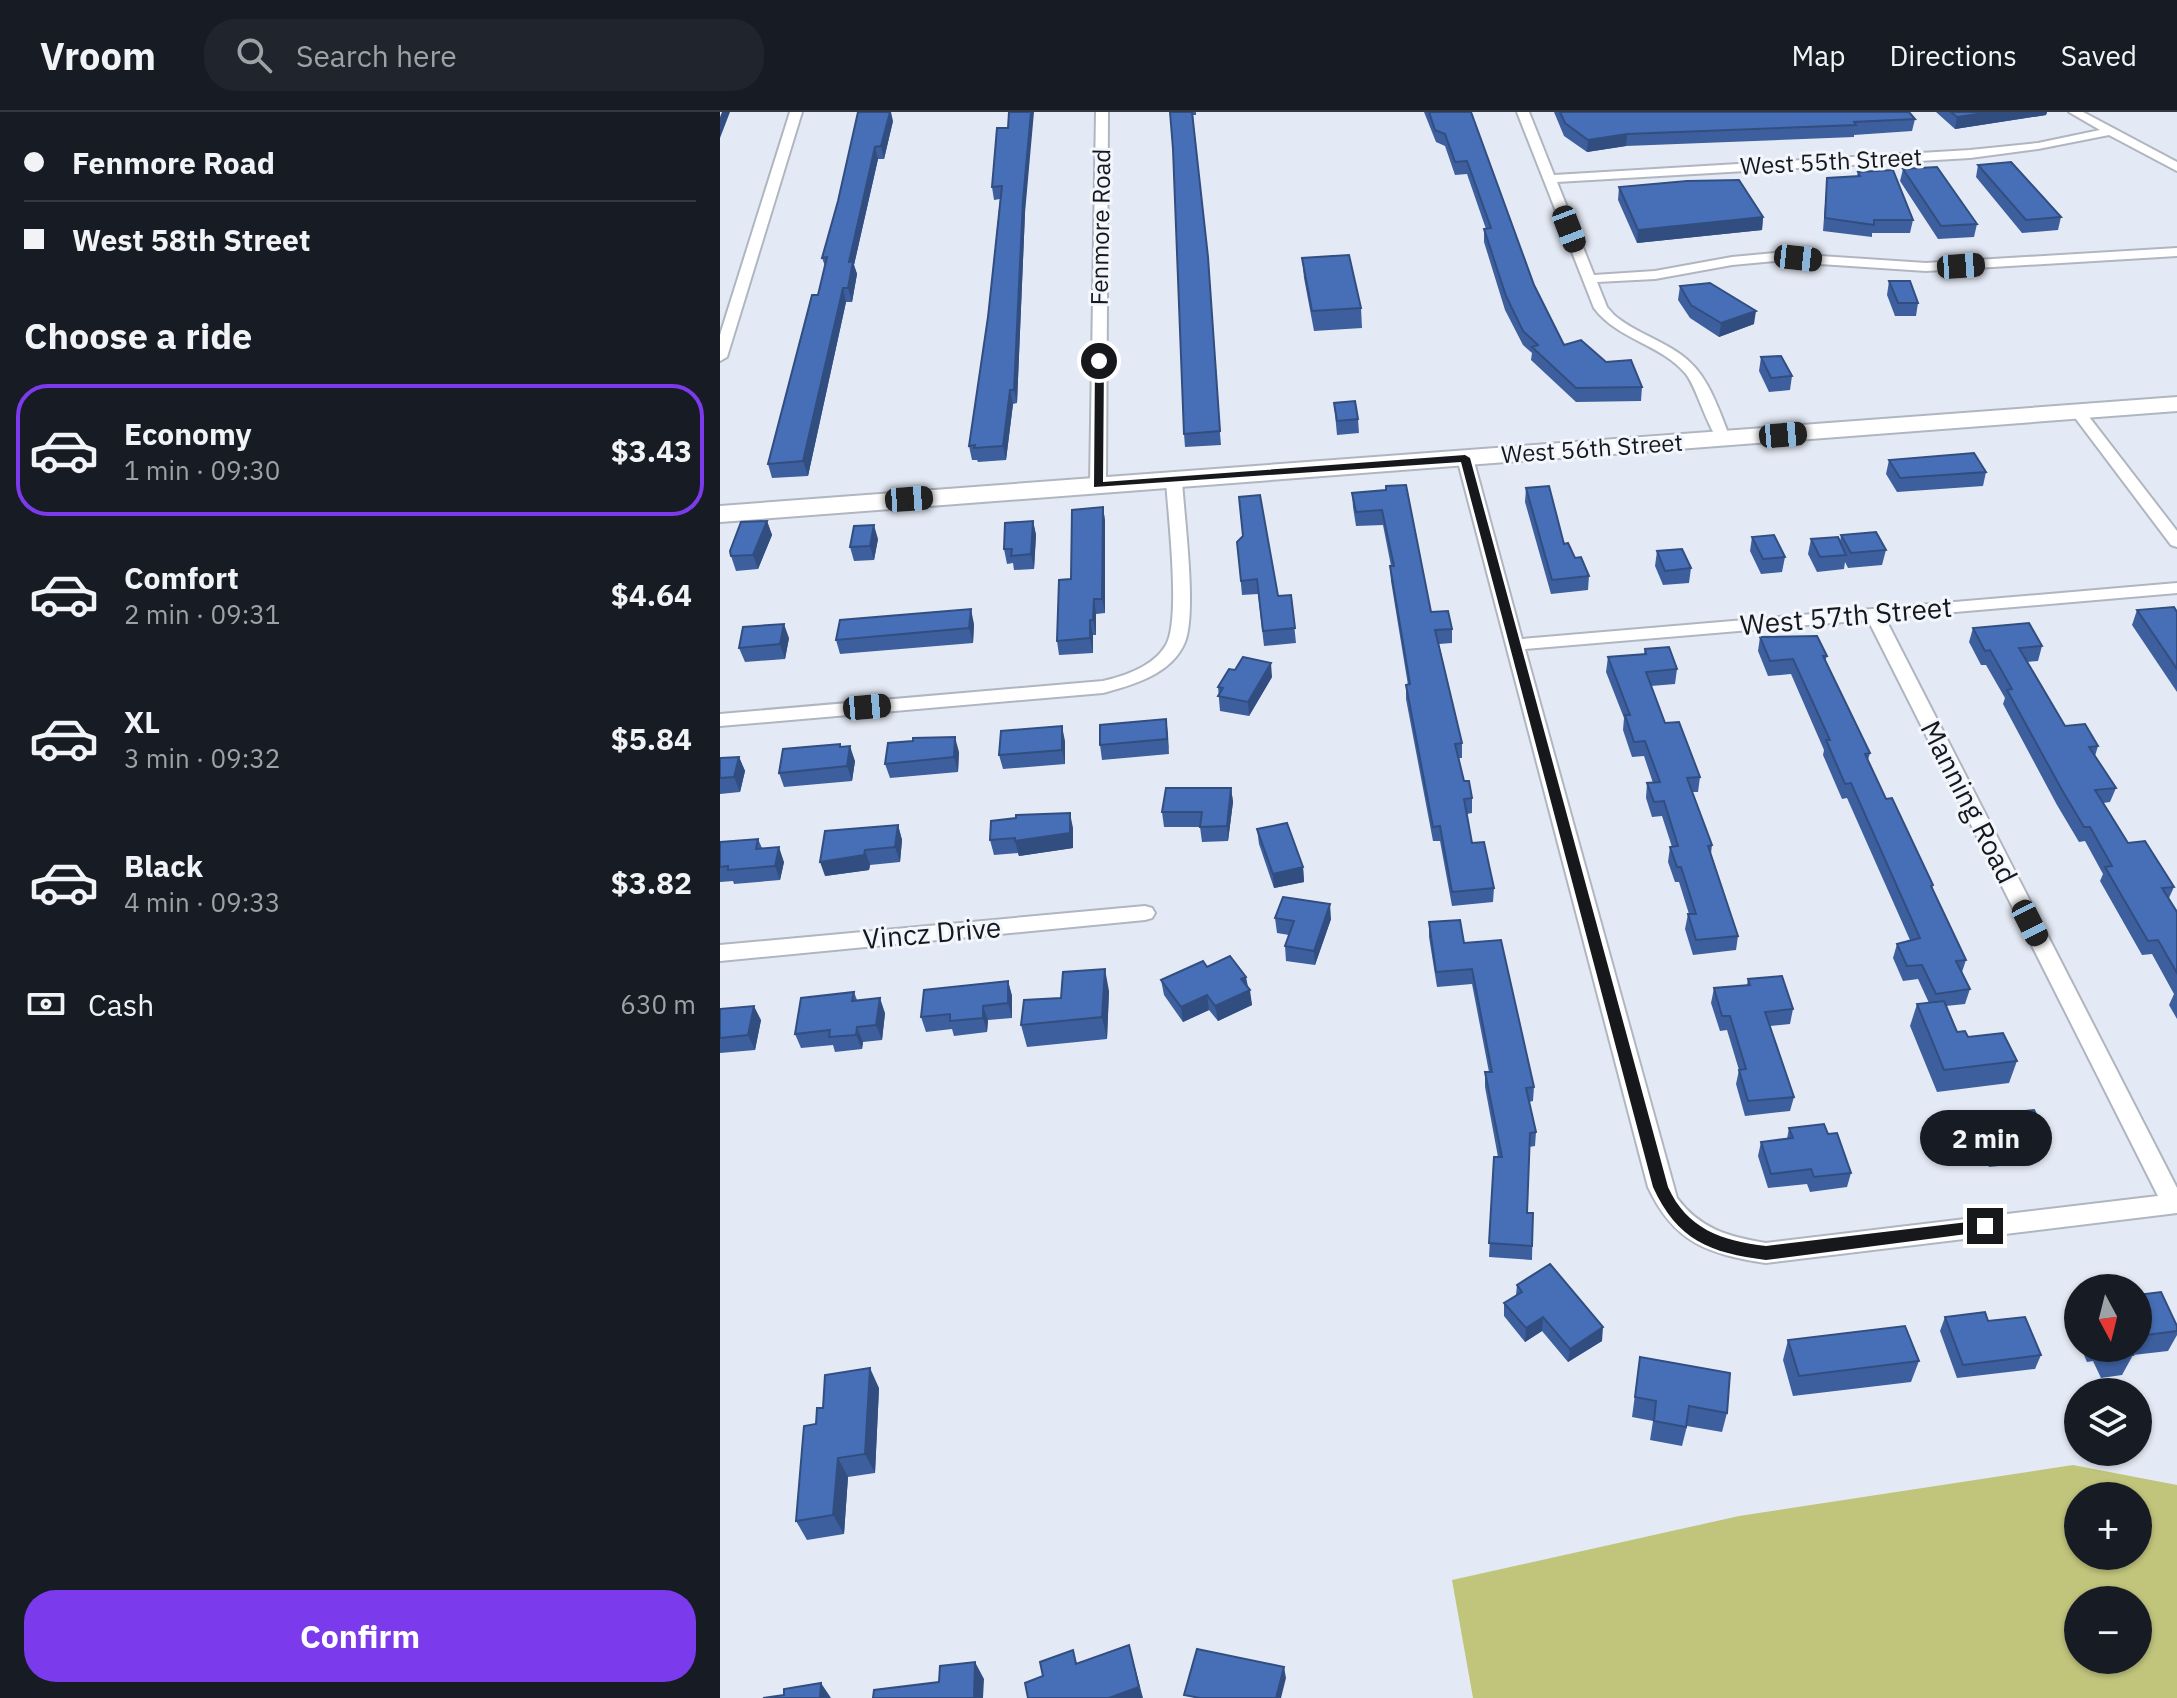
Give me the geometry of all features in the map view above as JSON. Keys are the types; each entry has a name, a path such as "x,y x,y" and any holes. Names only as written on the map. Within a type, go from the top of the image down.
{"main road":[{"name":"West 56th Street","path":"720,514 2177,404"}],"street":[{"path":"720,357 796,112"},
{"name":"Fenmore Road","path":"1098,485 1102,112"},
{"path":"1523,112 1601,308 1613,322 1669,354 1691,371 1724,440"},
{"path":"2075,112 2177,167"},
{"name":"West 55th Street","path":"1549,179 1970,154 2038,146 2111,131"},
{"path":"1589,279 1655,275 1732,261 1775,257 1926,267 2177,252"},
{"path":"2078,412 2177,542"},
{"path":"1465,458 1660,1187 1675,1214 1700,1235 1730,1249 1766,1253 2175,1203"},
{"path":"720,720 1103,687 1150,669 1170,652 1180,629 1174,480"},
{"name":"West 57th Street","path":"1515,645 2177,588"},
{"name":"Manning Road","path":"1874,614 2175,1203"},
{"name":"Vincz Drive","path":"720,953 1145,913"}],"green space":[{"path":"2078,1466 2177,1485 2177,1698 1473,1698 1452,1580 1739,1516"}],"building":[{"path":"858,112 890,112 881,146 875,147 849,262 853,261 848,288 843,288 803,461 768,464 812,295 818,295 827,257 822,258"},
{"path":"1009,112 1031,112 1023,200 1014,390 1010,390 1003,446 974,448 975,445 969,446 988,317 1002,186 992,187 997,128 1008,128"},
{"path":"1170,112 1192,112 1208,257 1220,431 1184,434"},
{"path":"1429,112 1471,112 1534,285 1564,345 1581,340 1606,362 1631,360 1642,387 1576,388 1532,347 1538,345 1523,331 1506,296 1484,229 1491,228 1467,161 1455,162 1445,134 1435,130"},
{"path":"1560,112 1909,112 1915,119 1854,122 1856,125 1627,134 1588,140 1565,123"},
{"path":"1951,112 1991,112 1957,117"},
{"path":"2011,162 2061,217 2026,220 1978,165"},
{"path":"1937,167 1977,224 1941,226 1903,169"},
{"path":"1893,170 1913,220 1874,220 1874,225 1825,218 1827,178"},
{"path":"1739,180 1763,217 1638,230 1619,187 1687,181"},
{"path":"1349,255 1361,308 1312,311 1302,258"},
{"path":"1889,281 1910,281 1918,303 1898,303"},
{"path":"1710,283 1756,311 1721,323 1691,305 1680,286"},
{"path":"1781,356 1792,376 1771,378 1761,357"},
{"path":"1355,401 1358,419 1337,421 1334,403"},
{"path":"1974,453 1986,472 1900,478 1889,460"},
{"path":"1406,485 1431,612 1448,611 1452,629 1435,630 1462,743 1455,744 1464,781 1469,781 1472,798 1464,799 1472,843 1484,842 1494,888 1452,892 1440,826 1433,827 1406,685 1410,684 1390,566 1394,566 1382,510 1356,512 1352,493"},
{"path":"1549,486 1564,544 1568,543 1575,558 1581,557 1589,576 1552,580 1526,488"},
{"path":"1260,495 1278,596 1291,595 1295,628 1263,631 1257,579 1241,581 1237,542 1243,536 1239,497"},
{"path":"1103,507 1102,599 1094,599 1090,638 1057,641 1059,580 1071,579 1072,510"},
{"path":"767,521 753,555 731,556 741,522"},
{"path":"1033,521 1031,554 1011,556 1012,549 1004,549 1005,523"},
{"path":"874,525 870,546 850,547 854,526"},
{"path":"1876,532 1886,550 1851,553 1841,535"},
{"path":"1774,535 1785,557 1763,559 1752,537"},
{"path":"1838,537 1846,555 1820,557 1811,539"},
{"path":"1682,549 1691,568 1665,571 1657,551"},
{"path":"2174,607 2177,612 2177,669 2137,610"},
{"path":"971,609 969,628 836,640 840,620"},
{"path":"2029,623 2042,646 2019,648 2065,726 2085,724 2098,746 2089,747 2116,788 2095,790 2128,843 2145,841 2174,887 2162,888 2177,912 2177,973 2158,940 2148,941 2105,867 2112,866 2090,827 2084,827 2062,790 2007,690 2012,689 1990,650 1985,651 1973,628"},
{"path":"784,624 780,644 739,648 743,627"},
{"path":"1817,636 1827,656 1823,656 1870,753 1865,754 1886,799 1892,798 1966,960 1956,961 1970,989 1936,994 1922,965 1907,966 1897,944 1920,938 1851,783 1845,784 1826,740 1830,740 1793,659 1770,661 1760,637"},
{"path":"1669,647 1677,669 1646,672 1665,723 1679,722 1700,777 1687,778 1712,845 1708,846 1738,936 1696,940 1688,914 1696,914 1681,867 1677,867 1670,847 1678,846 1664,801 1654,802 1647,783 1660,782 1645,741 1634,742 1625,715 1630,715 1608,657 1646,654 1645,649"},
{"path":"1243,657 1271,663 1248,702 1218,696 1223,688 1218,687 1229,669 1235,670"},
{"path":"1166,719 1167,739 1100,745 1100,725"},
{"path":"1062,726 1062,750 999,755 1001,731"},
{"path":"955,737 954,757 885,764 888,743 913,741 913,738"},
{"path":"840,744 840,747 850,746 847,766 779,773 783,749"},
{"path":"739,757 734,777 720,778 720,758"},
{"path":"1166,788 1231,788 1227,826 1200,827 1202,812 1162,812"},
{"path":"1070,813 1070,833 1015,841 1015,838 990,840 991,821 1016,818 1016,815"},
{"path":"1287,823 1303,867 1273,874 1257,829"},
{"path":"898,825 895,847 865,850 864,855 820,862 825,831"},
{"path":"758,839 756,849 779,847 775,866 728,870 728,866 720,867 720,842"},
{"path":"1283,897 1330,904 1314,951 1285,946 1294,921 1275,918"},
{"path":"1460,920 1464,943 1501,940 1534,1087 1526,1088 1536,1132 1530,1133 1527,1213 1533,1213 1532,1246 1489,1243 1494,1157 1502,1157 1485,1072 1492,1072 1472,969 1436,972 1429,922"},
{"path":"1230,956 1246,977 1241,979 1250,990 1215,1006 1207,995 1181,1007 1161,980 1203,961 1207,967"},
{"path":"1105,969 1102,1017 1021,1025 1024,1000 1061,998 1063,972"},
{"path":"1782,976 1793,1009 1765,1012 1794,1097 1748,1101 1739,1070 1746,1069 1730,1016 1722,1016 1714,988 1750,985 1748,979"},
{"path":"1008,981 1008,1003 983,1006 983,1018 950,1021 950,1014 921,1017 924,990"},
{"path":"854,992 852,1001 880,998 876,1025 857,1027 856,1035 829,1037 830,1030 795,1034 801,998"},
{"path":"1944,1001 1957,1032 1965,1031 1968,1037 2003,1033 2017,1061 1944,1070 1917,1004"},
{"path":"754,1006 748,1035 720,1038 720,1009"},
{"path":"2034,1110 2049,1143 2024,1145 2026,1150 1995,1153 1993,1148 1964,1151 1950,1119"},
{"path":"1824,1124 1828,1134 1837,1133 1851,1173 1814,1177 1811,1169 1771,1174 1761,1142 1793,1138 1789,1128"},
{"path":"1550,1264 1603,1327 1570,1349 1543,1317 1526,1328 1504,1303 1522,1292 1517,1285"},
{"path":"2161,1292 2177,1331 2152,1334 2152,1293"},
{"path":"1985,1312 1988,1321 2025,1317 2041,1355 1963,1365 1945,1317"},
{"path":"1905,1326 1919,1361 1799,1376 1788,1340"},
{"path":"1640,1357 1730,1373 1727,1413 1689,1406 1686,1427 1654,1421 1656,1401 1635,1397"},
{"path":"870,1368 865,1454 838,1458 833,1515 796,1521 804,1426 816,1424 817,1408 823,1408 825,1375"},
{"path":"1129,1645 1139,1687 1109,1698 1028,1698 1025,1683 1043,1676 1040,1662 1073,1650 1076,1664"},
{"path":"1197,1649 1284,1667 1276,1698 1200,1698 1184,1695"},
{"path":"975,1662 974,1698 873,1698 874,1690 939,1682 940,1666"},
{"path":"821,1683 820,1698 763,1698 784,1695 784,1689"}],"route":[{"path":"1099,361 1098,485 1465,458 1660,1187 1669,1206 1686,1226 1708,1240 1750,1253 1985,1226"}]}
